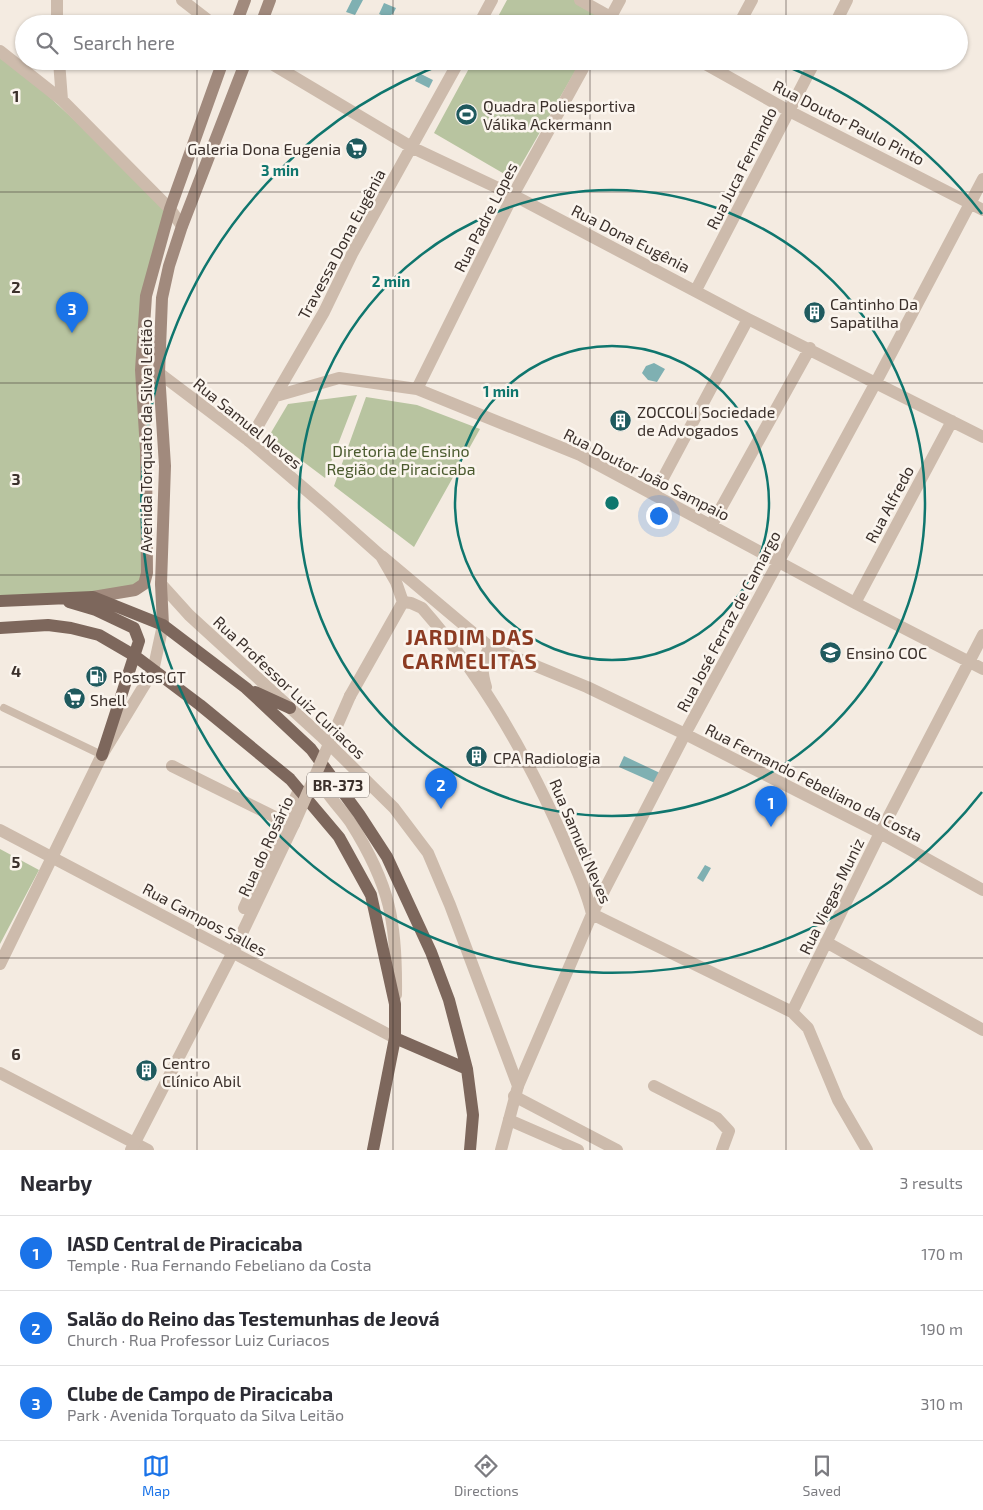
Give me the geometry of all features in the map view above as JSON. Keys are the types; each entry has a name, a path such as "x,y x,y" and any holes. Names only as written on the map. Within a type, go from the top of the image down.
{"main road":[{"path":"264,15 270,0"},
{"name":"Avenida Torquato da Silva Leitão","path":"93,597 135,590 144,584 147,573 146,450 141,370 146,296 170,209 220,70"},
{"name":"Avenida Torquato da Silva Leitão","path":"163,625 161,584 165,466 160,373 162,298 169,266 182,226 243,70"},
{"name":"BR-373","path":"0,602 93,597 163,625 246,688 311,749 359,814 387,857 431,952 449,1000 467,1069 473,1115 470,1150"},
{"path":"56,598 96,610 134,628 139,641 102,756"},
{"path":"0,628 48,625 71,628 99,635 135,656 239,736 290,779 339,837 371,895 395,1004 395,1038 373,1150"},
{"path":"246,688 290,708"},
{"path":"395,1038 467,1069"},
{"path":"473,1115 475,1150"}],"street":[{"path":"57,0 58,15"},
{"path":"182,0 201,15"},
{"path":"484,15 492,0"},
{"path":"580,0 601,15"},
{"path":"612,15 620,0"},
{"path":"744,15 752,0"},
{"path":"840,15 847,0"},
{"path":"0,51 15,63"},
{"path":"24,70 62,100 170,209 182,226"},
{"path":"60,70 62,100"},
{"name":"Rua Dona Eugênia","path":"282,70 412,148 513,196 696,290 748,319 810,348 875,384 952,420 983,437"},
{"name":"Travessa Dona Eugênia","path":"249,441 324,312 353,252 454,70"},
{"name":"Rua Padre Lopes","path":"417,389 513,196 581,70"},
{"name":"Rua Doutor Paulo Pinto","path":"725,70 789,111 983,210"},
{"name":"Rua Juca Fernando","path":"696,290 810,70"},
{"name":"Rua José Ferraz de Camargo","path":"501,1150 516,1091 592,914 685,734 875,384 983,179"},
{"path":"654,495 748,319"},
{"path":"711,526 810,348"},
{"name":"Rua Samuel Neves","path":"141,370 160,373 249,441 381,556 490,647"},
{"name":"Rua Doutor João Sampaio","path":"276,396 340,378 417,389 580,455 777,562 983,668"},
{"name":"Rua Alfredo","path":"855,603 952,420"},
{"path":"381,556 396,582 403,602"},
{"name":"Rua Professor Luiz Curiacos","path":"161,584 189,615 290,708 394,808 428,853 450,905 516,1091"},
{"name":"Rua Samuel Neves","path":"403,602 412,603 422,608 488,695 543,792 587,894 592,914 792,1012 808,1028 838,1100 868,1150"},
{"name":"Rua do Rosário","path":"133,1146 233,952 290,823 319,766 350,696 403,602"},
{"name":"Avenida Torquato da Silva Leitão","path":"0,964 102,756 153,671 163,625"},
{"name":"Rua Viegas Muniz","path":"792,1012 880,833 983,635"},
{"path":"488,695 482,667 484,656 490,647"},
{"name":"Rua Fernando Febeliano da Costa","path":"490,647 587,687 685,734 880,833 983,890"},
{"path":"172,766 290,823"},
{"path":"319,766 324,788 350,821 381,879 389,901 396,949 395,1004"},
{"path":"244,908 290,823 299,790"},
{"name":"Rua Campos Salles","path":"0,830 395,1038"},
{"path":"826,942 983,1030"},
{"path":"0,1073 133,1146 148,1150"},
{"path":"654,1086 717,1118 728,1131 722,1150"},
{"path":"516,1091 617,1150"},
{"path":"509,1120 578,1150"}],"lane":[{"path":"4,708 102,756"}],"green space":[{"path":"507,0 574,0 601,15 499,15"},
{"path":"0,51 15,65 15,70 20,70 170,209 146,296 147,573 135,590 0,601"},
{"path":"468,70 576,70 513,179 434,133"},
{"path":"357,395 325,478 269,436 288,404"},
{"name":"Diretoria de Ensino Região de Piracicaba","path":"366,397 417,405 480,429 414,547 334,486"},
{"path":"0,849 39,870 0,944"}],"water":[{"path":"352,0 363,0 355,15 346,12"},
{"path":"384,3 396,8 391,15 379,14"},
{"path":"419,73 433,80 429,88 415,81"},
{"path":"654,363 665,369 657,382 648,380 642,373 646,366"},
{"path":"624,756 660,773 655,783 619,767"},
{"path":"705,865 711,868 703,882 697,878"}],"place":[{"name":"Quadra Poliesportiva Válika Ackermann","path":"467,114"},
{"name":"Galeria Dona Eugenia","path":"357,148"},
{"name":"Cantinho Da Sapatilha","path":"814,312"},
{"name":"Clube de Campo de Piracicaba","path":"72,333"},
{"name":"ZOCCOLI Sociedade de Advogados","path":"621,420"},
{"name":"Ensino COC","path":"830,652"},
{"name":"Postos GT","path":"97,676"},
{"name":"Shell","path":"74,699"},
{"name":"CPA Radiologia","path":"477,757"},
{"name":"Salão do Reino das Testemunhas de Jeová","path":"441,809"},
{"name":"IASD Central de Piracicaba","path":"771,827"},
{"name":"Centro Clínico Abil","path":"146,1071"}],"district":[{"name":"JARDIM DAS CARMELITAS","path":"470,648"}]}
